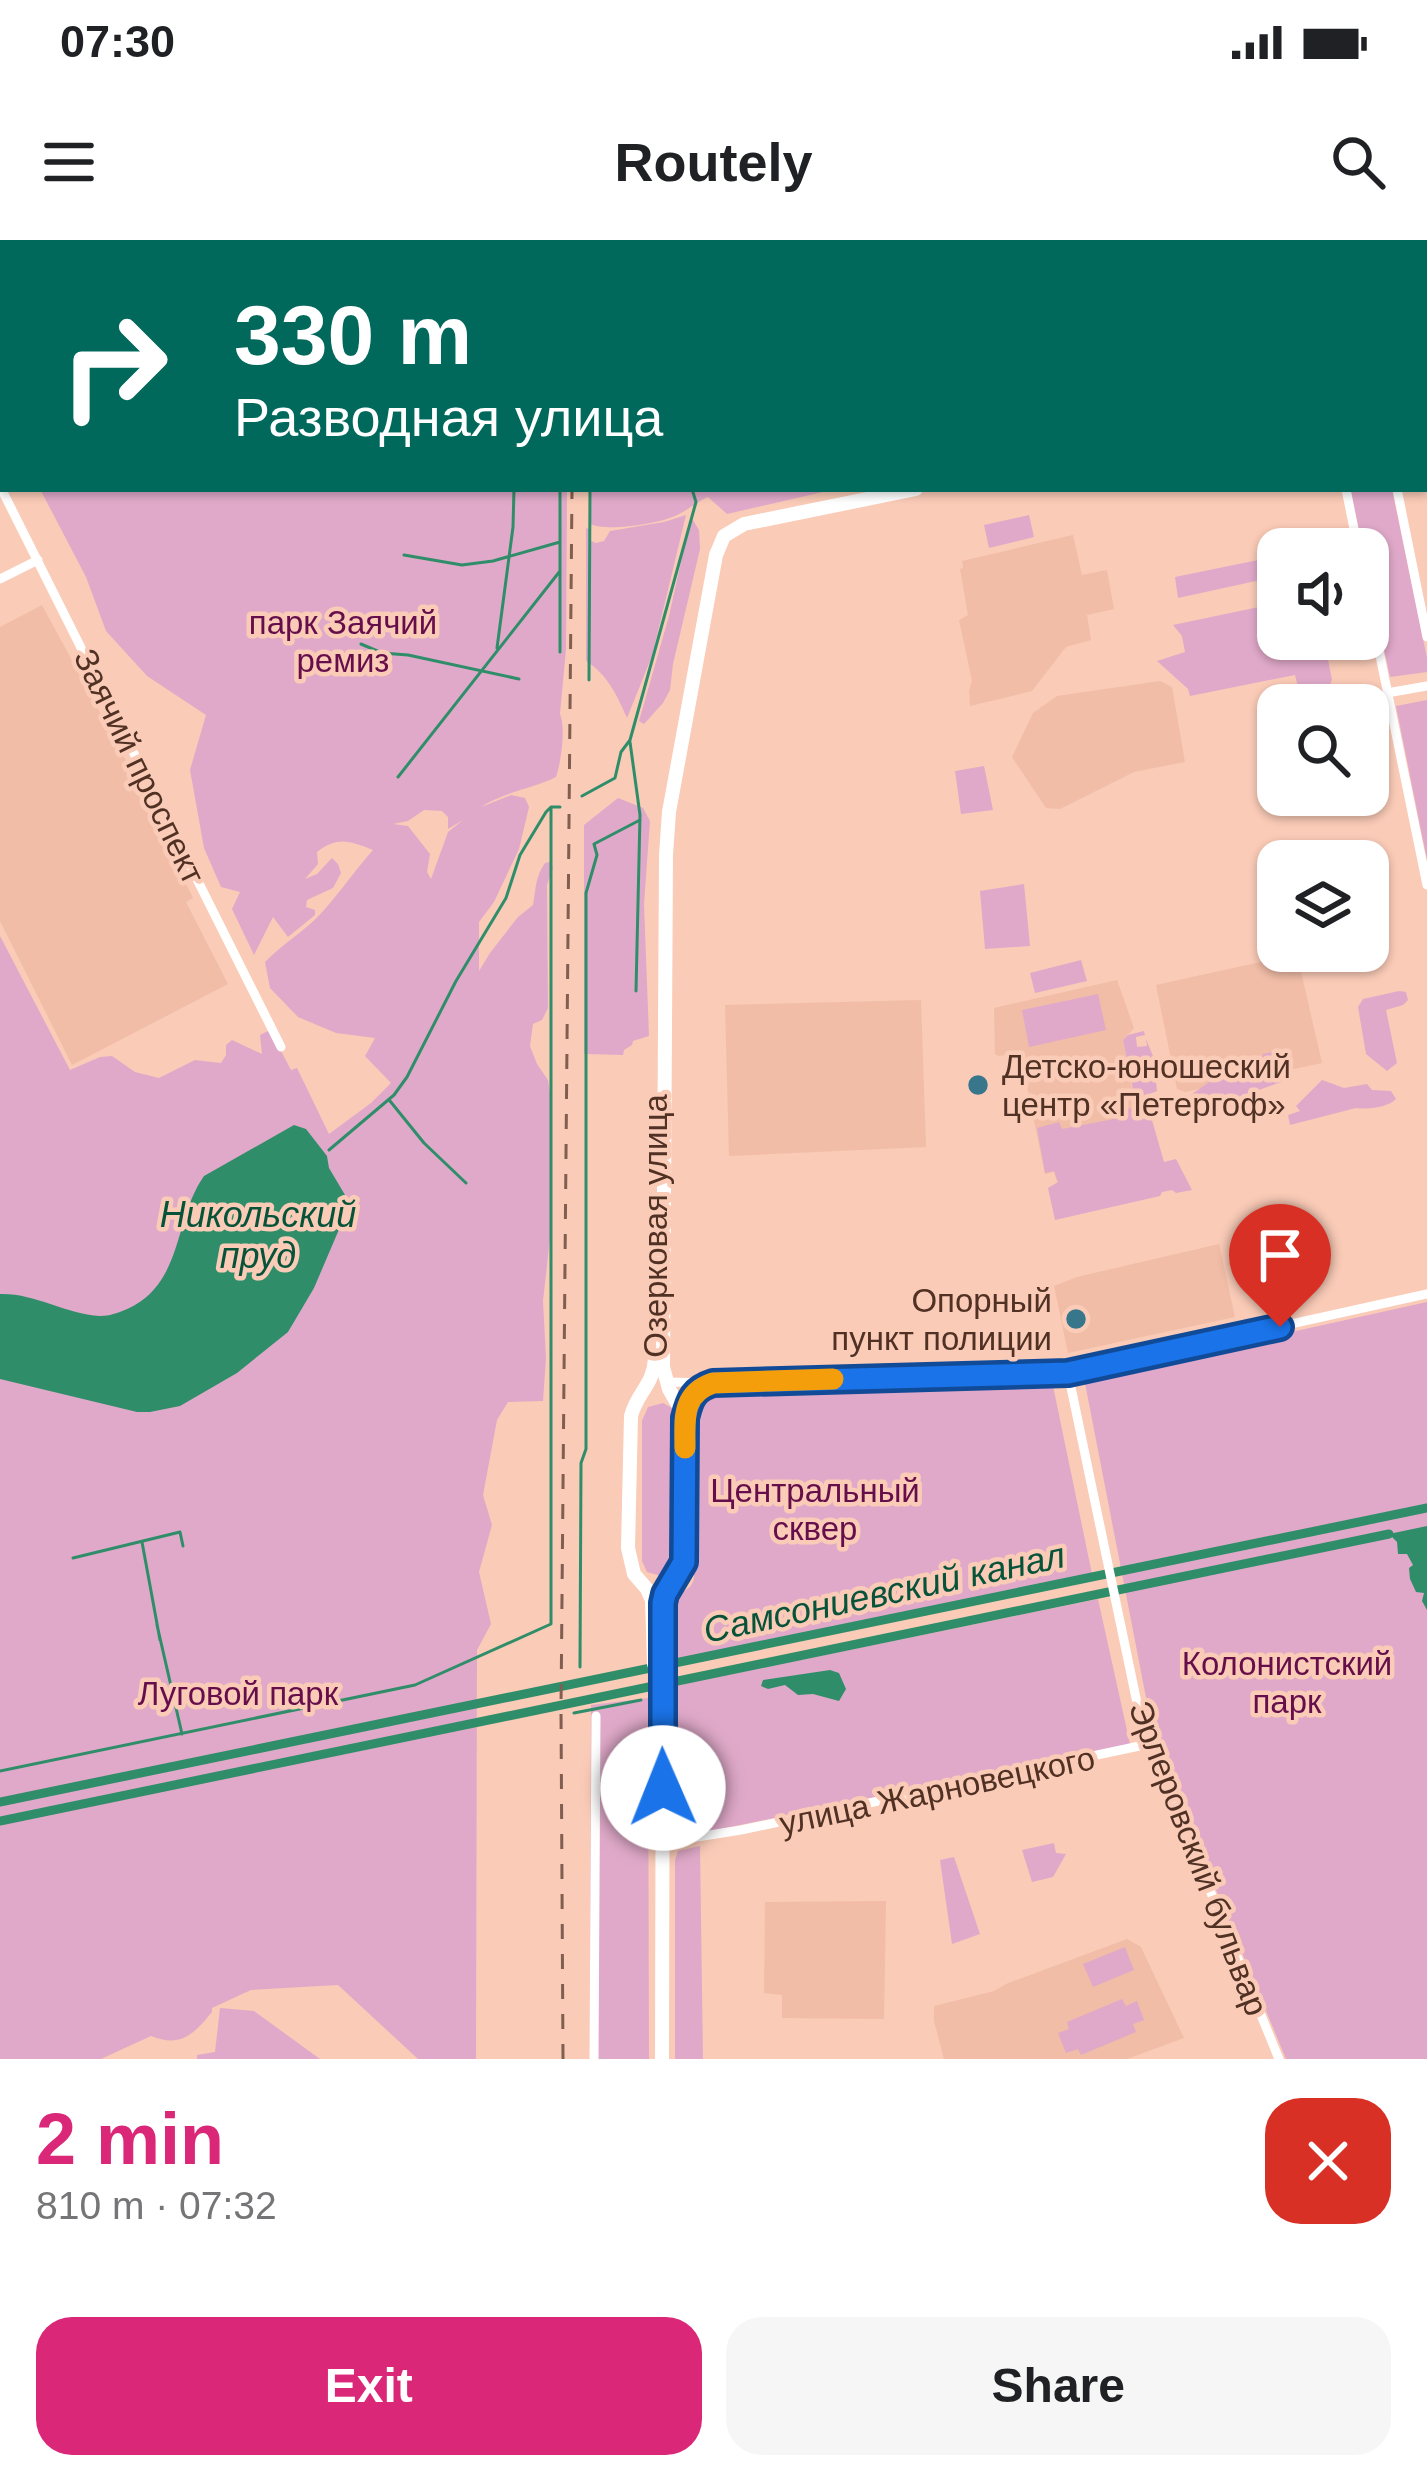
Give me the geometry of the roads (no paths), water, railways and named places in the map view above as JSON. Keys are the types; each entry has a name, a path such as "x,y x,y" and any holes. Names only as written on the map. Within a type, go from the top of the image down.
{"street":[{"name":"Заячий проспект","path":"4,492 281,1046"},
{"path":"722,533 728,521 739,517 863,492"},
{"path":"722,533 744,524 901,492"},
{"path":"1347,492 1354,528"},
{"path":"1398,492 1427,637"},
{"name":"Озерковая улица","path":"685,1418 659,1381 655,1363 660,825 705,568 710,547 722,533"},
{"path":"0,579 38,560"},
{"path":"1389,693 1427,686"},
{"path":"1389,698 1427,885"},
{"path":"659,1381 1068,1373 1427,1294"},
{"name":"Эрлеровский бульвар","path":"1068,1373 1137,1707 1279,2059"},
{"name":"Озерковая улица","path":"658,1654 651,1597 637,1579 628,1548 630,1423 635,1403 659,1381"},
{"name":"Озерковая улица","path":"658,2059 658,1654 663,1599 684,1562 685,1418 694,1392 713,1383"},
{"path":"631,1565 655,1582 672,1579 681,1571"},
{"path":"594,2059 596,1716"},
{"name":"улица Жарновецкого","path":"658,1844 971,1784 1149,1744"}],"water":[{"name":"Никольский пруд","path":"294,1125 306,1129 327,1156 349,1206 314,1288 288,1332 237,1373 180,1406 150,1412 0,1379 0,1294 100,1316 135,1305 162,1279 204,1176"},
{"path":"1427,1526 1427,1610 1424,1593 1416,1592 1410,1579 1413,1565 1407,1554 1398,1554 1397,1542 1389,1534"},
{"path":"830,1670 839,1673 846,1689 839,1701 798,1695 785,1685 761,1686 763,1680"}],"waterway":[{"path":"497,648 514,492"},
{"path":"560,492 560,652"},
{"path":"589,680 590,492"},
{"path":"582,796 615,778 621,752 630,740 696,502 693,492"},
{"path":"404,555 462,565 560,542"},
{"path":"398,777 560,571"},
{"path":"361,644 382,653 519,679"},
{"path":"630,742 640,815 636,991"},
{"path":"0,1771 415,1685 551,1624 551,807"},
{"path":"329,1150 394,1095 407,1077 506,898 520,855 546,812 560,807"},
{"path":"580,1667 581,1463 586,1449 586,893 597,855 594,844 640,820"},
{"path":"390,1101 424,1143 466,1183"},
{"name":"Самсониевский канал","path":"0,1802 1427,1508"},
{"path":"73,1558 180,1532 183,1546"},
{"path":"0,1821 1389,1534"},
{"path":"142,1542 160,1640"},
{"path":"157,1625 182,1734"},
{"path":"574,1713 641,1700"}],"railway":[{"path":"563,2059 561,1709 572,492"}],"place":[{"name":"Детско-юношеский центр «Петергоф»","path":"978,1085"},
{"name":"Опорный пункт полиции","path":"1076,1319"}],"park label":[{"name":"парк Заячий ремиз","path":"343,641"},
{"name":"Центральный сквер","path":"815,1509"},
{"name":"Колонистский парк","path":"1287,1682"},
{"name":"Луговой парк","path":"238,1693"}]}
